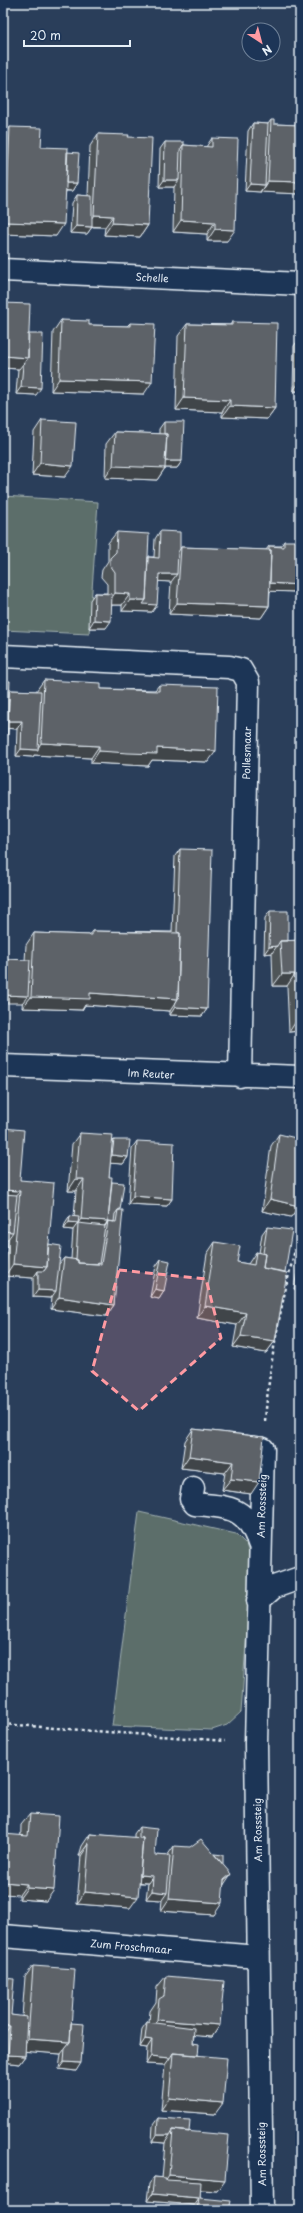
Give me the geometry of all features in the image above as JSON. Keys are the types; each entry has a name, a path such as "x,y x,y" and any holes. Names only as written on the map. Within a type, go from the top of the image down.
{"street":[{"name":"Schelle","path":"3,270 300,284"},
{"name":"Pollesmaar","path":"3,656 230,667 241,670 248,682 240,1076"},
{"name":"Im Reuter","path":"3,1066 240,1076 300,1077"},
{"name":"Am Rosssteig","path":"262,2210 256,1743 258,1601 263,1449"},
{"path":"193,1488 191,1498 195,1504 235,1511 245,1516 253,1526 260,1546"},
{"path":"258,1601 274,1587 300,1578"},
{"name":"Zum Froschmaar","path":"3,1936 258,1957"}],"path":[{"path":"263,1449 269,1371 286,1284 300,1231"},
{"path":"3,1724 256,1743"}],"highlighted area":[{"path":"119,1270 206,1279 221,1338 139,1411 92,1371"}],"shaded area":[{"path":"3,496 98,502 89,634 3,630"},
{"path":"139,1512 236,1534 246,1544 252,1563 241,1712 227,1725 212,1730 112,1726"}],"building":[{"path":"271,120 274,120 274,124 300,125 300,182 268,181"},
{"path":"253,123 268,124 265,185 250,184"},
{"path":"10,127 42,128 41,147 68,148 64,224 6,222"},
{"path":"98,134 129,135 128,137 152,138 148,225 112,223 113,216 94,215"},
{"path":"3,135 6,135 5,185 3,184"},
{"path":"212,138 238,139 235,230 215,229 215,222 181,220 183,145 212,147"},
{"path":"165,142 184,142 184,145 180,150 179,180 164,180"},
{"path":"67,152 79,153 77,183 66,183"},
{"path":"77,195 92,196 92,227 76,226"},
{"path":"3,303 30,304 28,358 4,356"},
{"path":"61,320 89,321 89,325 130,326 130,323 155,324 152,382 59,379"},
{"path":"232,322 277,323 275,408 230,406 230,400 184,398 187,324 232,325"},
{"path":"28,334 43,334 41,388 21,387 23,365 28,358"},
{"path":"299,339 300,384 298,384"},
{"path":"42,420 76,422 73,466 40,463"},
{"path":"164,422 184,422 182,461 165,461 167,434 164,434"},
{"path":"115,432 167,434 165,468 113,466"},
{"path":"160,531 180,532 180,549 178,552 177,574 159,574 157,605 143,604 146,600 148,557 159,558"},
{"path":"117,532 149,534 146,600 130,600 130,594 115,593 115,572 110,565 110,558 116,552"},
{"path":"284,541 300,541 300,585 270,583 271,550 269,550 269,546 284,547"},
{"path":"181,547 271,550 269,606 177,603"},
{"path":"95,593 112,594 111,621 94,620"},
{"path":"44,680 101,683 101,689 159,691 159,685 218,687 216,751 157,748 157,754 128,753 99,751 99,746 41,743"},
{"path":"3,681 10,681 7,742 3,741"},
{"path":"9,690 41,691 38,750 21,749 22,721 8,721"},
{"path":"180,849 212,850 207,1009 175,1007 178,999 180,933 177,932"},
{"path":"270,911 288,911 288,941 280,941 277,946 269,947"},
{"path":"92,931 180,933 178,999 90,993 90,999 31,997 34,933 92,935"},
{"path":"300,940 300,1020 297,1020 295,974 282,974 280,941"},
{"path":"3,959 30,960 28,996 3,995"},
{"path":"3,1128 24,1130 20,1180 54,1183 47,1267 13,1264 20,1191 3,1190"},
{"path":"80,1133 113,1135 109,1177 112,1177 108,1221 81,1219 84,1179 76,1179"},
{"path":"279,1134 300,1139 299,1206 270,1199"},
{"path":"114,1140 130,1140 128,1157 112,1155"},
{"path":"137,1141 174,1143 172,1199 133,1196"},
{"path":"112,1182 124,1183 120,1210 118,1210 115,1214 114,1222 108,1221"},
{"path":"3,1194 17,1195 13,1232 3,1231"},
{"path":"118,1210 123,1210 114,1305 59,1297 64,1258 78,1260 78,1263 101,1264 108,1221 116,1222"},
{"path":"70,1216 79,1217 78,1223 69,1222"},
{"path":"78,1223 105,1226 99,1264 78,1263 78,1260 76,1260"},
{"path":"267,1227 292,1230 285,1272 263,1268 265,1254 263,1253"},
{"path":"215,1242 240,1246 237,1262 254,1265 256,1252 265,1254 263,1268 287,1273 275,1341 241,1336 246,1313 205,1306"},
{"path":"48,1244 61,1246 56,1291 38,1290 38,1271 44,1271 47,1267"},
{"path":"161,1259 170,1261 164,1291 155,1289"},
{"path":"193,1429 264,1437 259,1482 231,1479 233,1462 189,1456"},
{"path":"30,1814 59,1816 54,1890 27,1888 27,1884 3,1882 3,1834 28,1836"},
{"path":"139,1827 157,1829 155,1855 170,1856 167,1893 152,1891 153,1876 140,1875 143,1838 139,1838"},
{"path":"90,1834 143,1838 138,1897 85,1892"},
{"path":"201,1839 231,1874 224,1880 222,1903 169,1899 174,1846 190,1847"},
{"path":"214,1854 223,1855 223,1864"},
{"path":"33,1966 75,1969 70,2042 28,2039"},
{"path":"166,1976 224,1981 220,2025 157,2020 159,1999 164,1996"},
{"path":"3,1978 14,1979 11,2015 27,2017 25,2056 8,2055 10,2026 3,2025"},
{"path":"147,2022 194,2028 193,2043 199,2044 198,2055 173,2053 170,2058 151,2056 152,2040 145,2039"},
{"path":"71,2023 84,2024 81,2063 64,2062 65,2048 70,2042"},
{"path":"173,2053 227,2058 223,2103 169,2098"},
{"path":"158,2118 190,2120 189,2132 173,2130 170,2135 157,2135"},
{"path":"173,2130 229,2135 225,2180 169,2175"},
{"path":"154,2177 166,2178 166,2180 201,2182 200,2198 231,2201 229,2210 197,2210 199,2198 152,2194"}]}
